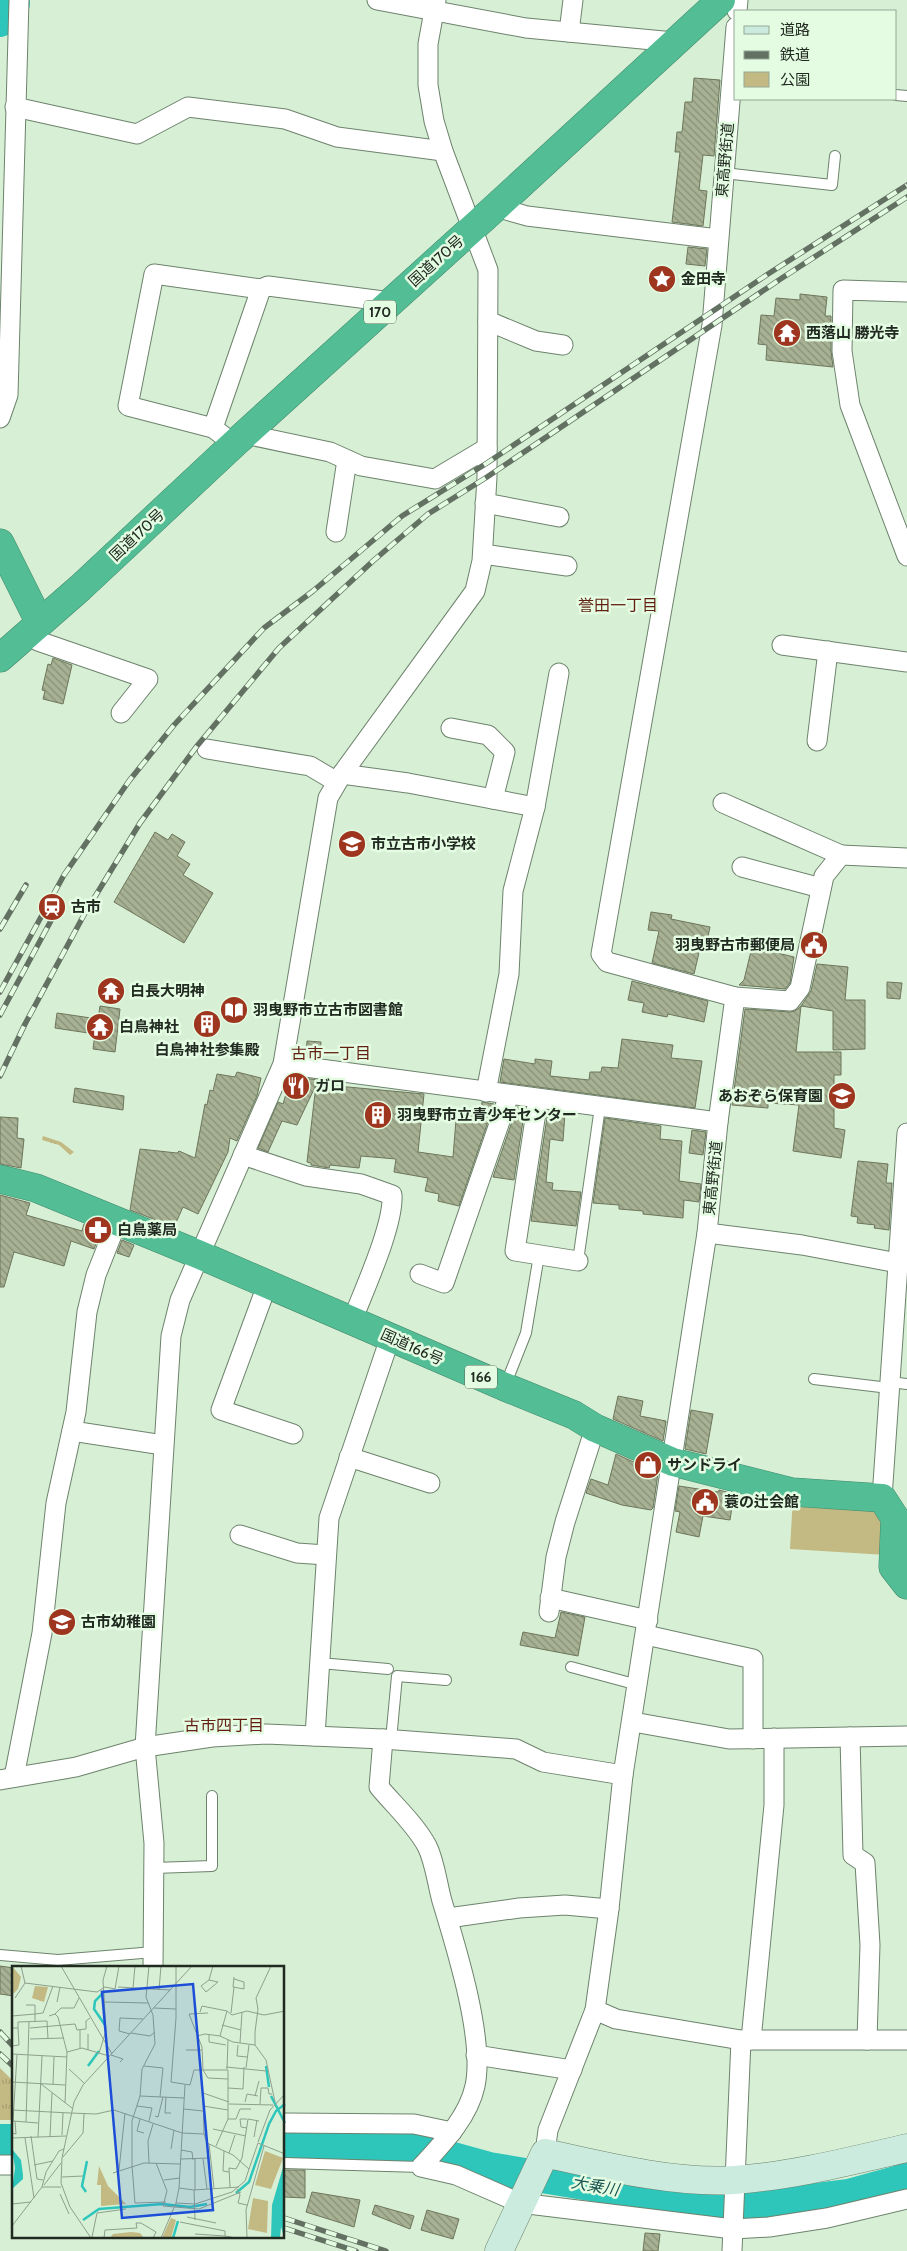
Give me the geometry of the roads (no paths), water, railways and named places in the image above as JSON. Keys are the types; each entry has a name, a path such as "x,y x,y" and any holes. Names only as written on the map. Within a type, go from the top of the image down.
{"highway":[{"name":"国道170号","path":"17,638 80,588 240,439 474,228 721,0"},
{"path":"0,543 17,638"},
{"name":"国道166号","path":"0,1179 36,1188 200,1255 390,1338 574,1415 595,1428 673,1462 792,1492 895,1513"},
{"path":"895,1513 893,1567 907,1585"}],"street":[{"path":"0,418 8,395 6,228 15,107 19,0"},
{"path":"377,0 435,5 526,28 674,42"},
{"path":"568,32 572,0"},
{"path":"154,1959 154,1843 145,1747 171,1336 180,1300 283,1064 328,798 339,778 475,592 483,554 487,448 488,270 474,228 443,151 434,121 428,86 428,44 435,5"},
{"name":"東高野街道","path":"734,74 718,239 712,325 602,954 607,962 735,998 790,1001 800,988 821,888"},
{"path":"15,107 137,134 188,107 284,119 337,137 443,151"},
{"path":"496,207 527,216 718,239"},
{"path":"391,302 268,286 261,289 154,274 128,406 213,428 240,439 330,452 361,466 436,479 487,448"},
{"path":"213,428 261,289"},
{"path":"907,292 842,290 842,351 850,405 901,522 907,556"},
{"path":"488,321 536,341 563,345"},
{"path":"336,532 347,460"},
{"path":"486,503 559,517"},
{"path":"483,554 568,566"},
{"path":"17,638 38,641 148,679 121,713"},
{"path":"782,645 907,662"},
{"path":"817,741 828,651"},
{"path":"486,1092 508,974 513,891 535,807 559,673"},
{"path":"451,728 488,735 504,752 493,799"},
{"path":"207,749 310,766 339,778 408,783 535,807"},
{"path":"723,803 841,855 907,858"},
{"path":"742,867 821,888 824,876 841,855"},
{"name":"東高野街道","path":"543,2157 548,2130 595,2010 609,1910 623,1775 707,1233 718,1122 735,998"},
{"path":"283,1064 718,1122"},
{"path":"420,1274 444,1283 509,1095"},
{"path":"538,1099 515,1250 578,1261"},
{"path":"895,1513 895,1385 898,1263 904,1218 907,1133"},
{"path":"243,1155 306,1176 361,1184 392,1194 392,1205 375,1261 352,1321"},
{"path":"117,1222 96,1275 87,1312 76,1412 56,1503 42,1633 7,1778 76,1767 145,1747 212,1737 266,1734 387,1739 516,1749 542,1762 623,1775"},
{"path":"707,1233 802,1245 898,1263"},
{"path":"267,1285 221,1410 293,1434"},
{"path":"315,1736 329,1518 390,1338"},
{"path":"595,1428 564,1522 556,1557 550,1605 647,1628 753,1659 753,1739"},
{"path":"72,1431 163,1445"},
{"path":"349,1456 430,1483"},
{"path":"240,1535 297,1553 326,1554"},
{"path":"632,1722 729,1739 907,1736"},
{"path":"850,1737 854,1855 866,1863 870,1945 867,2040"},
{"path":"732,2251 734,2186 746,2040 774,1805 774,1738"},
{"path":"387,1739 379,1787 416,1830 427,1847 448,1918 472,2020 476,2055 475,2086 464,2113 423,2165 523,2198 733,2229 769,2228 827,2218 907,2199"},
{"path":"448,1918 519,1908 565,1905 609,1910"},
{"path":"595,2010 616,2018 746,2040 907,2040"},
{"path":"476,2055 572,2070"},
{"path":"285,2123 414,2124 450,2133"},
{"path":"499,2251 543,2157 734,2186 907,2148"}],"lane":[{"path":"724,173 832,185 835,156"},
{"path":"578,1261 600,1107"},
{"path":"505,1387 526,1333 539,1255"},
{"path":"814,1379 895,1385"},
{"path":"320,1663 388,1669"},
{"path":"571,1667 638,1685"},
{"path":"387,1739 396,1676 446,1680"},
{"path":"154,1868 212,1866 212,1796"},
{"path":"0,1955 58,1960 154,1959"},
{"path":"285,2163 423,2165"}],"waterway":[{"path":"0,21 14,3"},
{"path":"0,324 2,376"},
{"name":"大乗川","path":"0,2140 12,2140"},
{"name":"大乗川","path":"285,2144 409,2146 489,2168 686,2201 759,2206 849,2195 907,2179"}],"railway":[{"path":"0,992 64,875 129,781 174,725 264,628 313,591 402,516 487,463 768,274 907,185"},
{"path":"0,1076 25,1024 85,913 140,823 197,746 279,648 373,561 428,514 487,477 782,278 907,197"},
{"path":"0,929 26,885"},
{"path":"0,1015 60,904"},
{"path":"0,2032 12,2045"},
{"path":"0,2054 12,2065"},
{"path":"285,2218 386,2251"},
{"path":"285,2228 356,2251"}],"place":[{"name":"金田寺","path":"662,279"},
{"name":"西落山 勝光寺","path":"787,333"},
{"name":"市立古市小学校","path":"352,844"},
{"name":"古市","path":"52,907"},
{"name":"羽曳野古市郵便局","path":"814,945"},
{"name":"白長大明神","path":"111,991"},
{"name":"羽曳野市立古市図書館","path":"234,1010"},
{"name":"白鳥神社参集殿","path":"207,1024"},
{"name":"白鳥神社","path":"100,1027"},
{"name":"ガロ","path":"296,1086"},
{"name":"あおぞら保育園","path":"842,1096"},
{"name":"羽曳野市立青少年センター","path":"378,1115"},
{"name":"白鳥薬局","path":"98,1230"},
{"name":"サンドライ","path":"648,1465"},
{"name":"蓑の辻会館","path":"705,1502"},
{"name":"古市幼稚園","path":"62,1622"}],"district":[{"name":"誉田一丁目","path":"618,605"},
{"name":"古市一丁目","path":"331,1053"},
{"name":"古市四丁目","path":"224,1725"}]}
